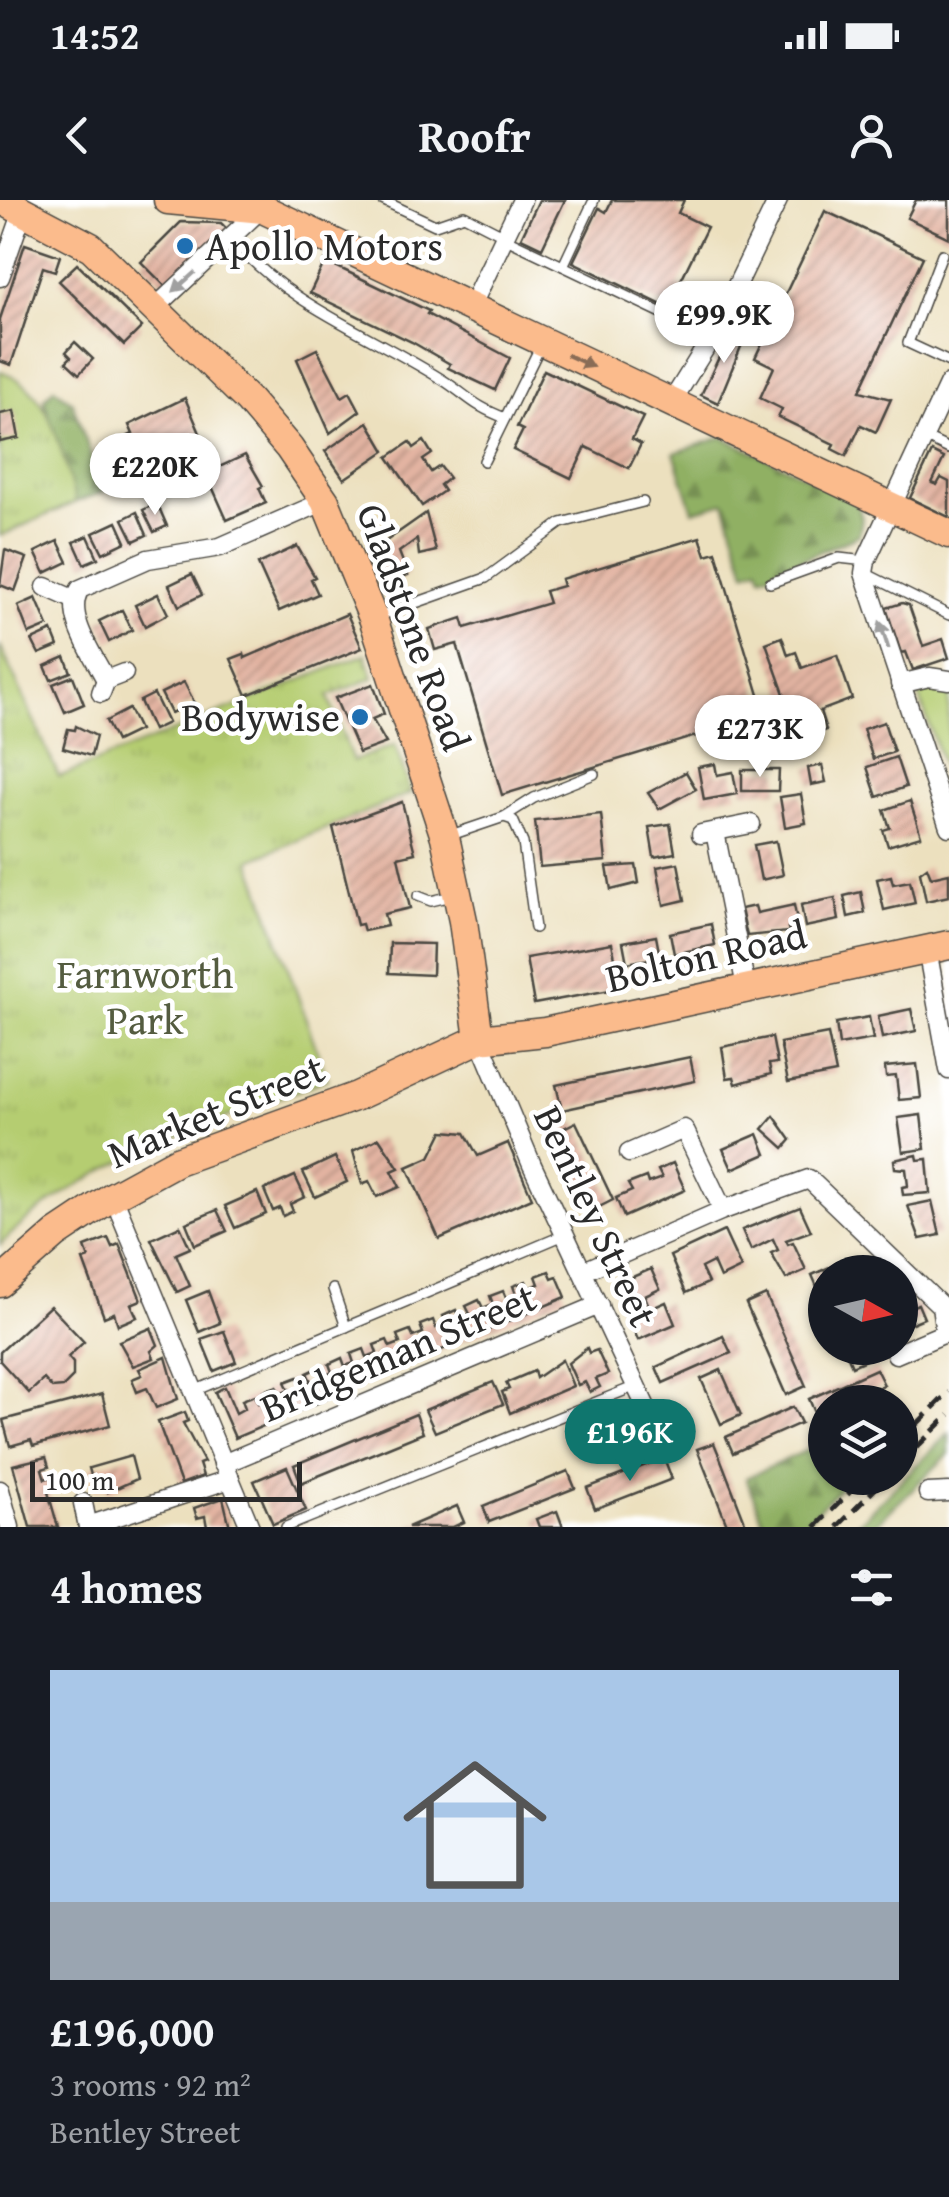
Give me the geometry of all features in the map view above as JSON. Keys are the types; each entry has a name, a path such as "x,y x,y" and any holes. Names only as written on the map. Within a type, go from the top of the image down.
{"main road":[{"path":"168,200 265,204 470,309 949,534"},
{"name":"Gladstone Road","path":"11,211 60,228 91,247 248,400 325,501 373,618 445,837 480,1039"},
{"name":"Bolton Road","path":"480,1039 546,1032 938,947"},
{"name":"Market Street","path":"0,1283 56,1234 112,1196 178,1161 357,1096 480,1039"}],"street":[{"path":"470,309 522,200"},
{"path":"671,403 712,337 778,200"},
{"path":"155,308 265,204"},
{"path":"0,277 11,211"},
{"path":"949,383 865,567 949,827"},
{"path":"124,673 103,687 76,617 74,600 87,585 148,559 220,547 325,501"},
{"path":"46,587 74,600"},
{"path":"900,684 928,677 949,680"},
{"path":"746,986 708,833 750,824"},
{"path":"938,947 949,1070"},
{"name":"Bentley Street","path":"480,1039 564,1235 653,1422"},
{"path":"629,1153 684,1129 723,1210"},
{"path":"584,1271 802,1179 814,1182 889,1255"},
{"path":"112,1196 250,1527"},
{"path":"918,1284 941,1306 945,1333 918,1345"},
{"name":"Bridgeman Street","path":"88,1527 226,1472 599,1305"},
{"path":"0,1490 10,1527"},
{"path":"928,1493 949,1492"},
{"path":"82,1503 88,1527"}],"lane":[{"path":"382,200 435,225 464,215 712,337"},
{"path":"563,266 594,200"},
{"path":"232,239 299,298 448,384 471,405 505,418"},
{"path":"942,254 908,342 949,362"},
{"path":"484,462 542,343"},
{"path":"924,437 949,449"},
{"path":"373,618 486,578 560,522 643,502"},
{"path":"770,583 838,558 865,567 949,615"},
{"path":"445,837 504,817 534,798 594,774"},
{"path":"504,817 517,825 523,842 535,928"},
{"path":"418,896 431,901 458,895"},
{"path":"193,1391 564,1235"},
{"path":"333,1290 346,1327"},
{"path":"286,1527 637,1386"}],"green space":[{"path":"0,371 18,380 44,407 76,502 0,536"},
{"path":"54,388 72,402 104,492 76,502 44,400"},
{"path":"722,437 856,500 862,518 859,535 762,576 759,567 746,572 725,502 693,511 674,453"},
{"name":"Farnworth Park","path":"0,645 59,777 366,654 373,678 328,696 353,761 395,745 411,793 250,860 327,1079 198,1128 111,1167 33,1216 0,1245"},
{"path":"930,683 949,689 949,785 918,692"},
{"path":"949,1433 949,1454 918,1484 918,1464"},
{"path":"808,1450 808,1495 833,1495 801,1527 759,1527 764,1524 746,1478"},
{"path":"886,1495 906,1495 873,1527 854,1527"}],"building":[{"path":"539,200 565,200 542,248 521,238"},
{"path":"612,200 684,200 678,213 707,227 678,286 709,301 699,323 573,262 599,208 606,212"},
{"path":"916,200 949,200 949,238 907,218"},
{"path":"825,211 923,257 860,391 891,399 876,432 861,425 846,456 832,449 834,444 778,417 782,409 760,398 774,367 755,358"},
{"name":"Apollo Motors","path":"181,222 221,223 228,230 169,290 141,262"},
{"path":"25,244 60,256 55,271 43,267 11,365 0,361 0,319"},
{"path":"325,261 429,311 427,314 510,358 495,390 448,368 450,364 412,342 310,293"},
{"path":"77,264 142,327 124,345 59,281"},
{"path":"734,326 747,332 718,403 701,395"},
{"path":"75,342 93,359 79,374 66,362 71,357 66,352"},
{"path":"317,349 342,397 350,392 360,411 330,433 297,359"},
{"path":"544,370 643,417 632,439 641,444 629,468 586,447 571,478 513,450 523,430 517,427"},
{"path":"185,398 205,445 171,461 167,454 136,469 122,439 133,434 129,425"},
{"path":"14,411 19,438 0,442 0,414"},
{"path":"368,422 385,451 344,479 325,451"},
{"path":"424,441 432,454 423,460 431,472 440,466 449,478 440,485 444,491 422,506 388,457 410,442 414,448"},
{"path":"932,452 944,458 932,483 937,485 941,478 949,482 949,517 910,498"},
{"path":"245,455 263,486 259,488 266,503 227,520 206,473"},
{"path":"157,503 167,526 154,532 143,510"},
{"path":"137,512 147,535 134,541 123,519"},
{"path":"426,513 436,551 419,555 417,539 399,552 408,575 385,584 372,551"},
{"path":"117,522 126,542 103,553 93,533"},
{"path":"88,536 98,558 84,564 74,542"},
{"path":"700,537 706,555 716,552 765,715 502,795 457,644 435,650 429,629 462,618 465,628 549,603 545,591 563,586 561,579"},
{"path":"58,541 68,562 45,573 35,552"},
{"path":"297,546 315,577 311,579 318,594 279,611 258,564"},
{"path":"5,550 27,558 15,591 0,585"},
{"path":"192,574 202,595 179,606 169,585"},
{"path":"158,594 168,614 145,626 135,605"},
{"path":"36,598 48,626 29,634 18,606"},
{"path":"909,605 923,646 943,639 949,658 913,670 906,652 901,653 886,608"},
{"path":"122,610 132,630 109,642 99,621"},
{"path":"347,614 362,648 247,695 231,659 244,654 245,658"},
{"path":"52,631 58,646 39,654 32,640"},
{"path":"782,637 788,655 796,652 802,668 837,655 852,699 820,711 826,730 800,739 766,643"},
{"path":"65,657 71,672 51,680 45,666"},
{"path":"73,676 84,704 65,712 53,684"},
{"path":"184,682 194,702 171,713 161,693"},
{"name":"Bodywise","path":"373,684 384,714 372,719 386,743 359,753 335,698"},
{"path":"154,694 168,723 153,730 140,701"},
{"path":"129,709 139,730 116,741 106,721"},
{"path":"884,722 894,752 873,759 863,729"},
{"path":"76,726 96,736 91,756 63,748 68,729 75,730"},
{"path":"896,757 906,787 877,797 867,767"},
{"path":"715,764 717,775 733,772 737,794 704,800 698,767"},
{"path":"822,765 826,782 811,785 808,768"},
{"path":"742,770 779,770 778,791 742,791"},
{"path":"686,772 696,789 659,809 648,793"},
{"path":"801,794 806,823 785,827 780,797"},
{"path":"910,801 921,836 888,846 883,830 890,828 884,810"},
{"path":"402,802 415,853 398,857 410,908 384,914 387,926 364,931 362,924 357,925 333,827"},
{"path":"601,814 606,861 540,867 535,821"},
{"path":"670,824 675,853 654,857 649,827"},
{"path":"776,841 783,875 761,880 754,845"},
{"path":"678,863 685,900 664,905 657,867"},
{"path":"636,865 639,883 611,890 607,867"},
{"path":"927,867 931,877 949,873 949,896 926,901 920,872"},
{"path":"891,876 893,884 910,881 915,903 884,910 877,879"},
{"path":"861,892 865,913 848,917 844,896"},
{"path":"835,898 839,920 805,927 801,905"},
{"path":"794,905 798,926 788,928 789,932 747,936 741,909 755,906 757,913"},
{"path":"711,924 715,945 674,954 670,933"},
{"path":"656,936 660,957 627,963 623,942"},
{"path":"390,943 433,944 432,975 389,973"},
{"path":"612,943 621,988 534,1004 526,958"},
{"path":"911,1009 916,1031 882,1038 878,1016"},
{"path":"869,1017 873,1039 839,1045 836,1023"},
{"path":"828,1034 836,1073 788,1082 780,1043"},
{"path":"772,1037 777,1063 769,1064 771,1074 736,1084 734,1077 727,1078 722,1047"},
{"path":"690,1057 695,1081 562,1110 556,1085"},
{"path":"917,1064 921,1098 899,1100 896,1076 886,1077 885,1067"},
{"path":"921,1115 925,1149 903,1152 898,1118"},
{"path":"774,1116 791,1140 784,1148 763,1129"},
{"path":"576,1122 613,1200 593,1210 556,1132"},
{"path":"443,1131 465,1133 478,1156 508,1143 532,1198 439,1239 407,1167 430,1157"},
{"path":"758,1134 766,1154 732,1169 723,1149"},
{"path":"379,1138 399,1168 392,1171 400,1187 377,1197 369,1181 362,1184 353,1151"},
{"path":"917,1155 918,1160 927,1159 930,1193 903,1195 902,1187 908,1186 906,1169 895,1168 894,1160"},
{"path":"335,1157 347,1182 315,1197 303,1172"},
{"path":"673,1163 685,1190 624,1217 616,1198 632,1191 628,1184 646,1177 648,1183 662,1178 658,1170"},
{"path":"295,1176 305,1197 290,1204 293,1211 283,1216 280,1208 273,1211 264,1190"},
{"path":"257,1192 266,1214 235,1228 225,1206"},
{"path":"932,1201 940,1235 920,1239 908,1206"},
{"path":"800,1207 811,1231 786,1240 788,1244 793,1242 806,1270 786,1279 771,1253 778,1250 773,1239 751,1250 742,1230"},
{"path":"217,1210 227,1231 195,1245 186,1223"},
{"path":"180,1226 190,1248 176,1254 190,1286 177,1292 151,1239"},
{"path":"724,1231 741,1268 720,1278 713,1262 701,1268 708,1283 686,1293 670,1256"},
{"path":"108,1238 112,1247 119,1244 141,1300 131,1304 137,1317 118,1325 114,1313 104,1317 83,1260 89,1258 85,1247"},
{"path":"651,1269 660,1289 645,1296 650,1309 666,1302 675,1324 638,1340 614,1285"},
{"path":"549,1271 552,1278 557,1276 566,1297 235,1438 215,1392 225,1387 236,1413 245,1408 242,1400 255,1395 258,1403 267,1399 263,1391 277,1386 280,1394 289,1390 285,1382 298,1377 302,1385 311,1381 307,1373 320,1367 323,1376 328,1374 332,1372 329,1364 342,1358 345,1366 354,1363 351,1354 364,1349 367,1357 377,1353 374,1345 387,1340 390,1347 400,1343 397,1335 410,1330 413,1337 423,1333 420,1325 433,1320 436,1328 446,1323 443,1316 456,1310 459,1318 470,1314 466,1306 479,1300 483,1308 493,1304 490,1296 503,1291 506,1298 516,1294 513,1286 526,1281 529,1288 539,1284 536,1276"},
{"path":"208,1291 220,1323 199,1332 186,1300"},
{"path":"766,1295 806,1386 786,1395 746,1304"},
{"path":"50,1306 84,1342 68,1357 73,1363 73,1377 63,1387 52,1388 44,1379 29,1393 0,1361 0,1352"},
{"path":"151,1328 158,1345 151,1351 154,1358 133,1366 119,1341"},
{"path":"224,1331 236,1362 214,1371 201,1339"},
{"path":"723,1336 731,1353 663,1383 656,1367"},
{"path":"587,1348 589,1353 597,1350 608,1374 596,1379 600,1387 590,1392 585,1382 578,1385 568,1363"},
{"path":"166,1357 178,1399 156,1408 147,1388 137,1392 132,1379 142,1375 139,1369"},
{"path":"562,1360 573,1386 510,1413 502,1392 509,1389 506,1383 534,1371 536,1378"},
{"path":"876,1369 884,1385 840,1385"},
{"path":"721,1370 741,1415 721,1424 701,1379"},
{"path":"493,1382 503,1404 435,1432 425,1410"},
{"path":"102,1394 110,1425 33,1446 31,1440 10,1446 3,1420"},
{"path":"793,1407 801,1423 733,1453 726,1437"},
{"path":"185,1412 188,1421 183,1423 204,1462 199,1464 203,1476 181,1484 158,1422"},
{"path":"416,1414 423,1433 301,1483 294,1465"},
{"path":"714,1443 747,1527 728,1527 697,1449"},
{"path":"131,1456 137,1479 108,1492 107,1487 95,1490 89,1468"},
{"path":"46,1457 49,1467 42,1469 45,1479 51,1477 55,1490 48,1492 58,1527 30,1527 13,1465"},
{"path":"664,1458 672,1479 595,1509 587,1488"},
{"path":"287,1467 306,1510 273,1524 254,1481"},
{"path":"568,1471 575,1488 489,1522 483,1506"},
{"path":"223,1498 230,1527 207,1527 205,1516 197,1518 194,1508"},
{"path":"457,1506 464,1522 453,1527 408,1527"},
{"path":"557,1511 563,1527 539,1527 536,1519"}],"railway":[{"path":"918,1423 949,1392"},
{"path":"918,1446 949,1415"},
{"path":"815,1527 847,1495"},
{"path":"837,1527 869,1495"}],"place":[{"name":"Apollo Motors","path":"185,246"},
{"name":"Bodywise","path":"360,717"}]}
